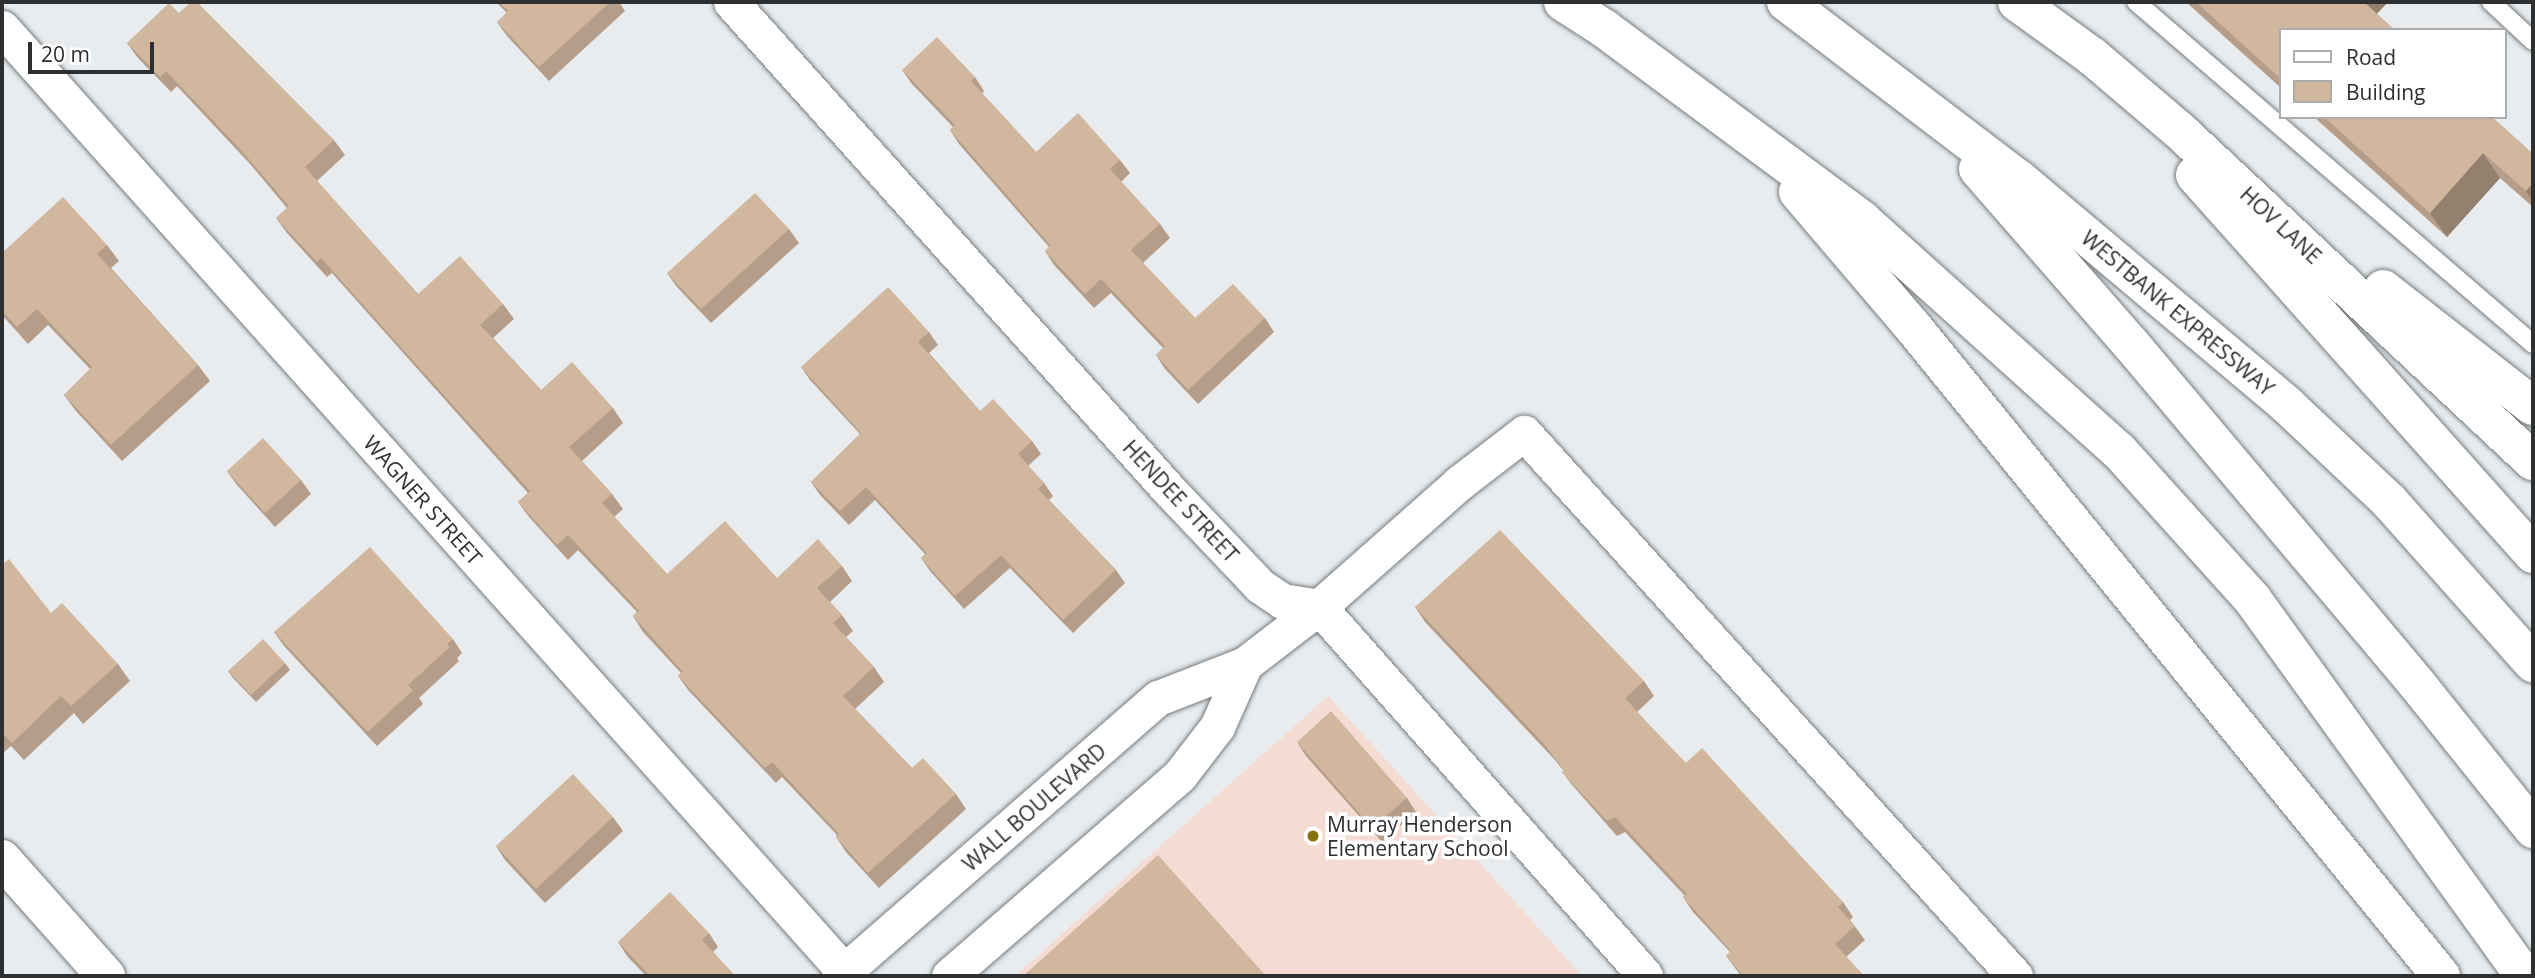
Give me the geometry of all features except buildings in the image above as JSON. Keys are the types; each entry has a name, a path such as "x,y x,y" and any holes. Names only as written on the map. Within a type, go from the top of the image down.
{"main road":[{"path":"1563,2 1605,29 1862,220 2056,391 2119,451 2253,600 2524,976"},
{"name":"WESTBANK EXPRESSWAY","path":"1786,2 2020,180 2287,405 2389,501 2533,663"},
{"name":"HOV LANE","path":"2017,2 2093,57 2179,131 2533,461"},
{"path":"2093,57 2290,283 2533,554"},
{"path":"1921,105 2130,343 2417,684 2533,829"},
{"path":"2179,131 2533,406"},
{"path":"1752,137 1913,327 2441,976"},
{"path":"2,859 106,976"}],"street":[{"name":"HENDEE STREET","path":"731,2 1160,479 1260,586 1282,601 1319,607"},
{"name":"WAGNER STREET","path":"2,28 842,974"},
{"name":"WALL BOULEVARD","path":"842,974 1158,698 1245,664 1319,607 1459,483 1524,433 2015,976"},
{"path":"1319,607 1645,976"},
{"name":"WALL BOULEVARD","path":"949,976 1180,775 1217,727 1245,664"}],"lane":[{"path":"2136,2 2533,344"},
{"path":"2491,2 2533,41"}],"shaded area":[{"name":"Murray Henderson Elementary School","path":"1328,696 1582,976 1015,976"}],"place":[{"name":"Murray Henderson Elementary School","path":"1313,836"}]}
